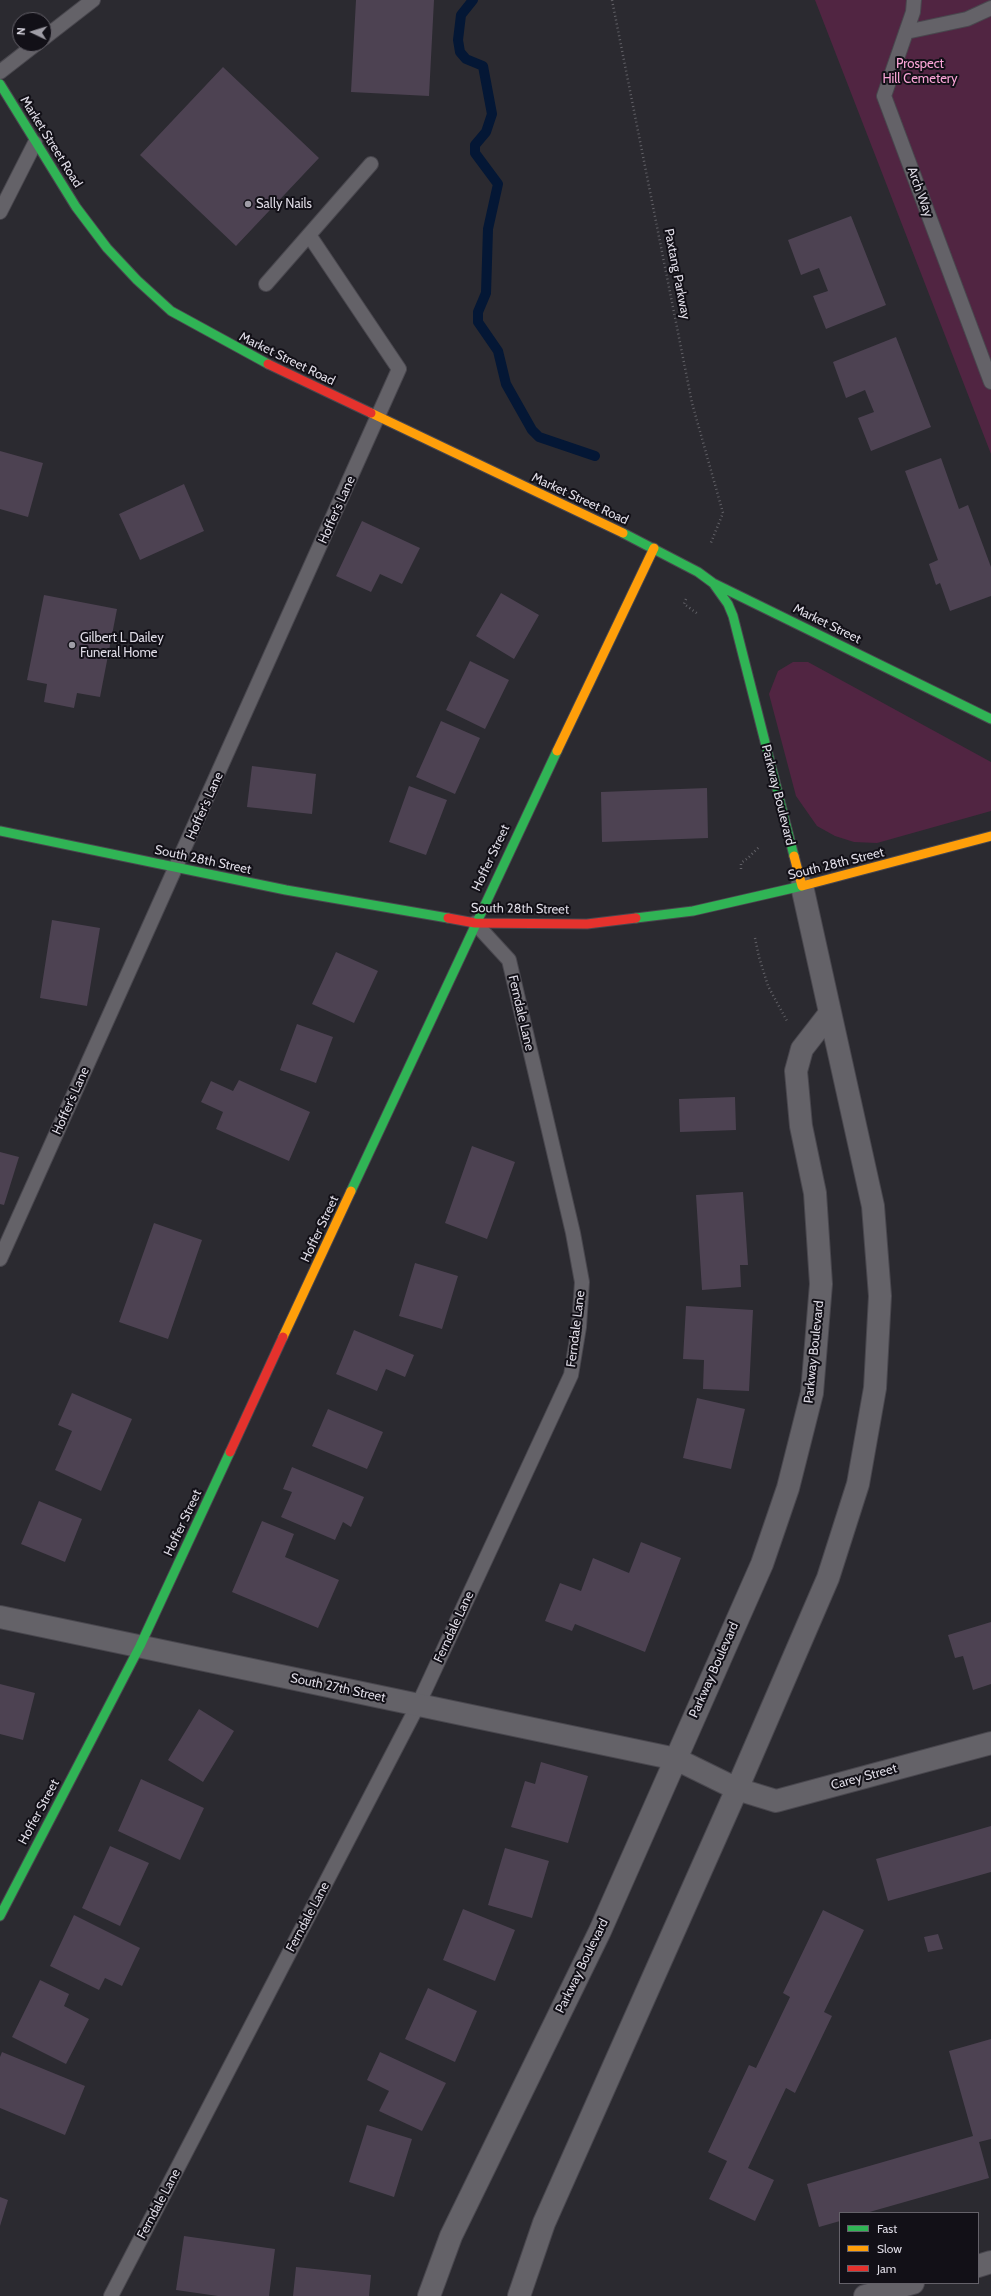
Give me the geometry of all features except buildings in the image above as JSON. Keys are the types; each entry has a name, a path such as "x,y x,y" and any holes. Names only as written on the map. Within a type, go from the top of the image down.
{"street":[{"name":"Market Street Road","path":"0,84 35,143 76,207 107,248 137,280 171,311 252,357 654,548"},
{"name":"Market Street","path":"654,548 698,572 712,582 991,719"},
{"name":"Hoffer Street","path":"0,1916 140,1646 475,923 654,548"},
{"name":"Parkway Boulevard","path":"519,2296 544,2223 737,1789 828,1578 858,1484 874,1388 880,1296 873,1206 802,886 733,616 728,604 712,582"},
{"name":"South 28th Street","path":"0,831 286,890 475,923 587,924 693,910 802,886 991,836"},
{"name":"Parkway Boulevard","path":"430,2296 451,2236 600,1931 762,1564 788,1488 812,1393 821,1284 815,1193 801,1126 796,1071 802,1049 830,1013"},
{"name":"South 27th Street","path":"0,1617 676,1759"},
{"name":"Carey Street","path":"676,1759 737,1789 776,1801 991,1743"},
{"path":"979,2266 991,2262"},
{"path":"865,2296 909,2284"}],"lane":[{"path":"52,32 93,0"},
{"name":"Arch Way","path":"914,0 913,12 884,96 991,382"},
{"path":"906,32 967,19 991,8"},
{"path":"0,72 26,52"},
{"path":"0,212 35,143"},
{"path":"266,284 371,164"},
{"name":"Hoffer's Lane","path":"0,1259 399,369 309,235"},
{"name":"Ferndale Lane","path":"111,2296 418,1705 571,1375 579,1327 582,1282 509,960 475,923"}],"path":[{"name":"Paxtang Parkway","path":"612,0 692,403 723,513 709,549"},
{"path":"755,938 758,957 768,986 802,1049"}],"green space":[{"name":"Prospect Hill Cemetery","path":"815,0 991,0 991,454"},
{"path":"793,662 808,662 991,762 991,811 877,843 854,842 835,836 817,826 796,796 769,694 778,671"}],"waterway":[{"path":"473,0 461,15 458,40 460,52 466,59 483,66 492,114 486,132 475,145 475,153 498,184 488,229 486,293 478,312 478,322 498,351 506,384 532,430 539,437 595,456"}],"traffic: fast":[{"path":"0,84 76,207 107,248 137,280 171,311 268,364"},
{"path":"623,533 698,572 713,583 991,719"},
{"path":"713,583 728,604 733,616 794,856"},
{"path":"351,1191 557,751"},
{"path":"0,831 286,890 448,918"},
{"path":"636,918 693,911 802,886"},
{"path":"0,1916 140,1646 230,1452"}],"traffic: slow":[{"path":"371,413 623,533"},
{"path":"557,751 654,548"},
{"path":"794,856 802,886 991,836"},
{"path":"283,1337 351,1191"}],"traffic: jam":[{"path":"268,364 371,413"},
{"path":"448,918 475,923 587,924 636,918"},
{"path":"230,1452 283,1337"}],"place":[{"name":"Sally Nails","path":"248,204"},
{"name":"Gilbert L Dailey Funeral Home","path":"72,645"}]}
